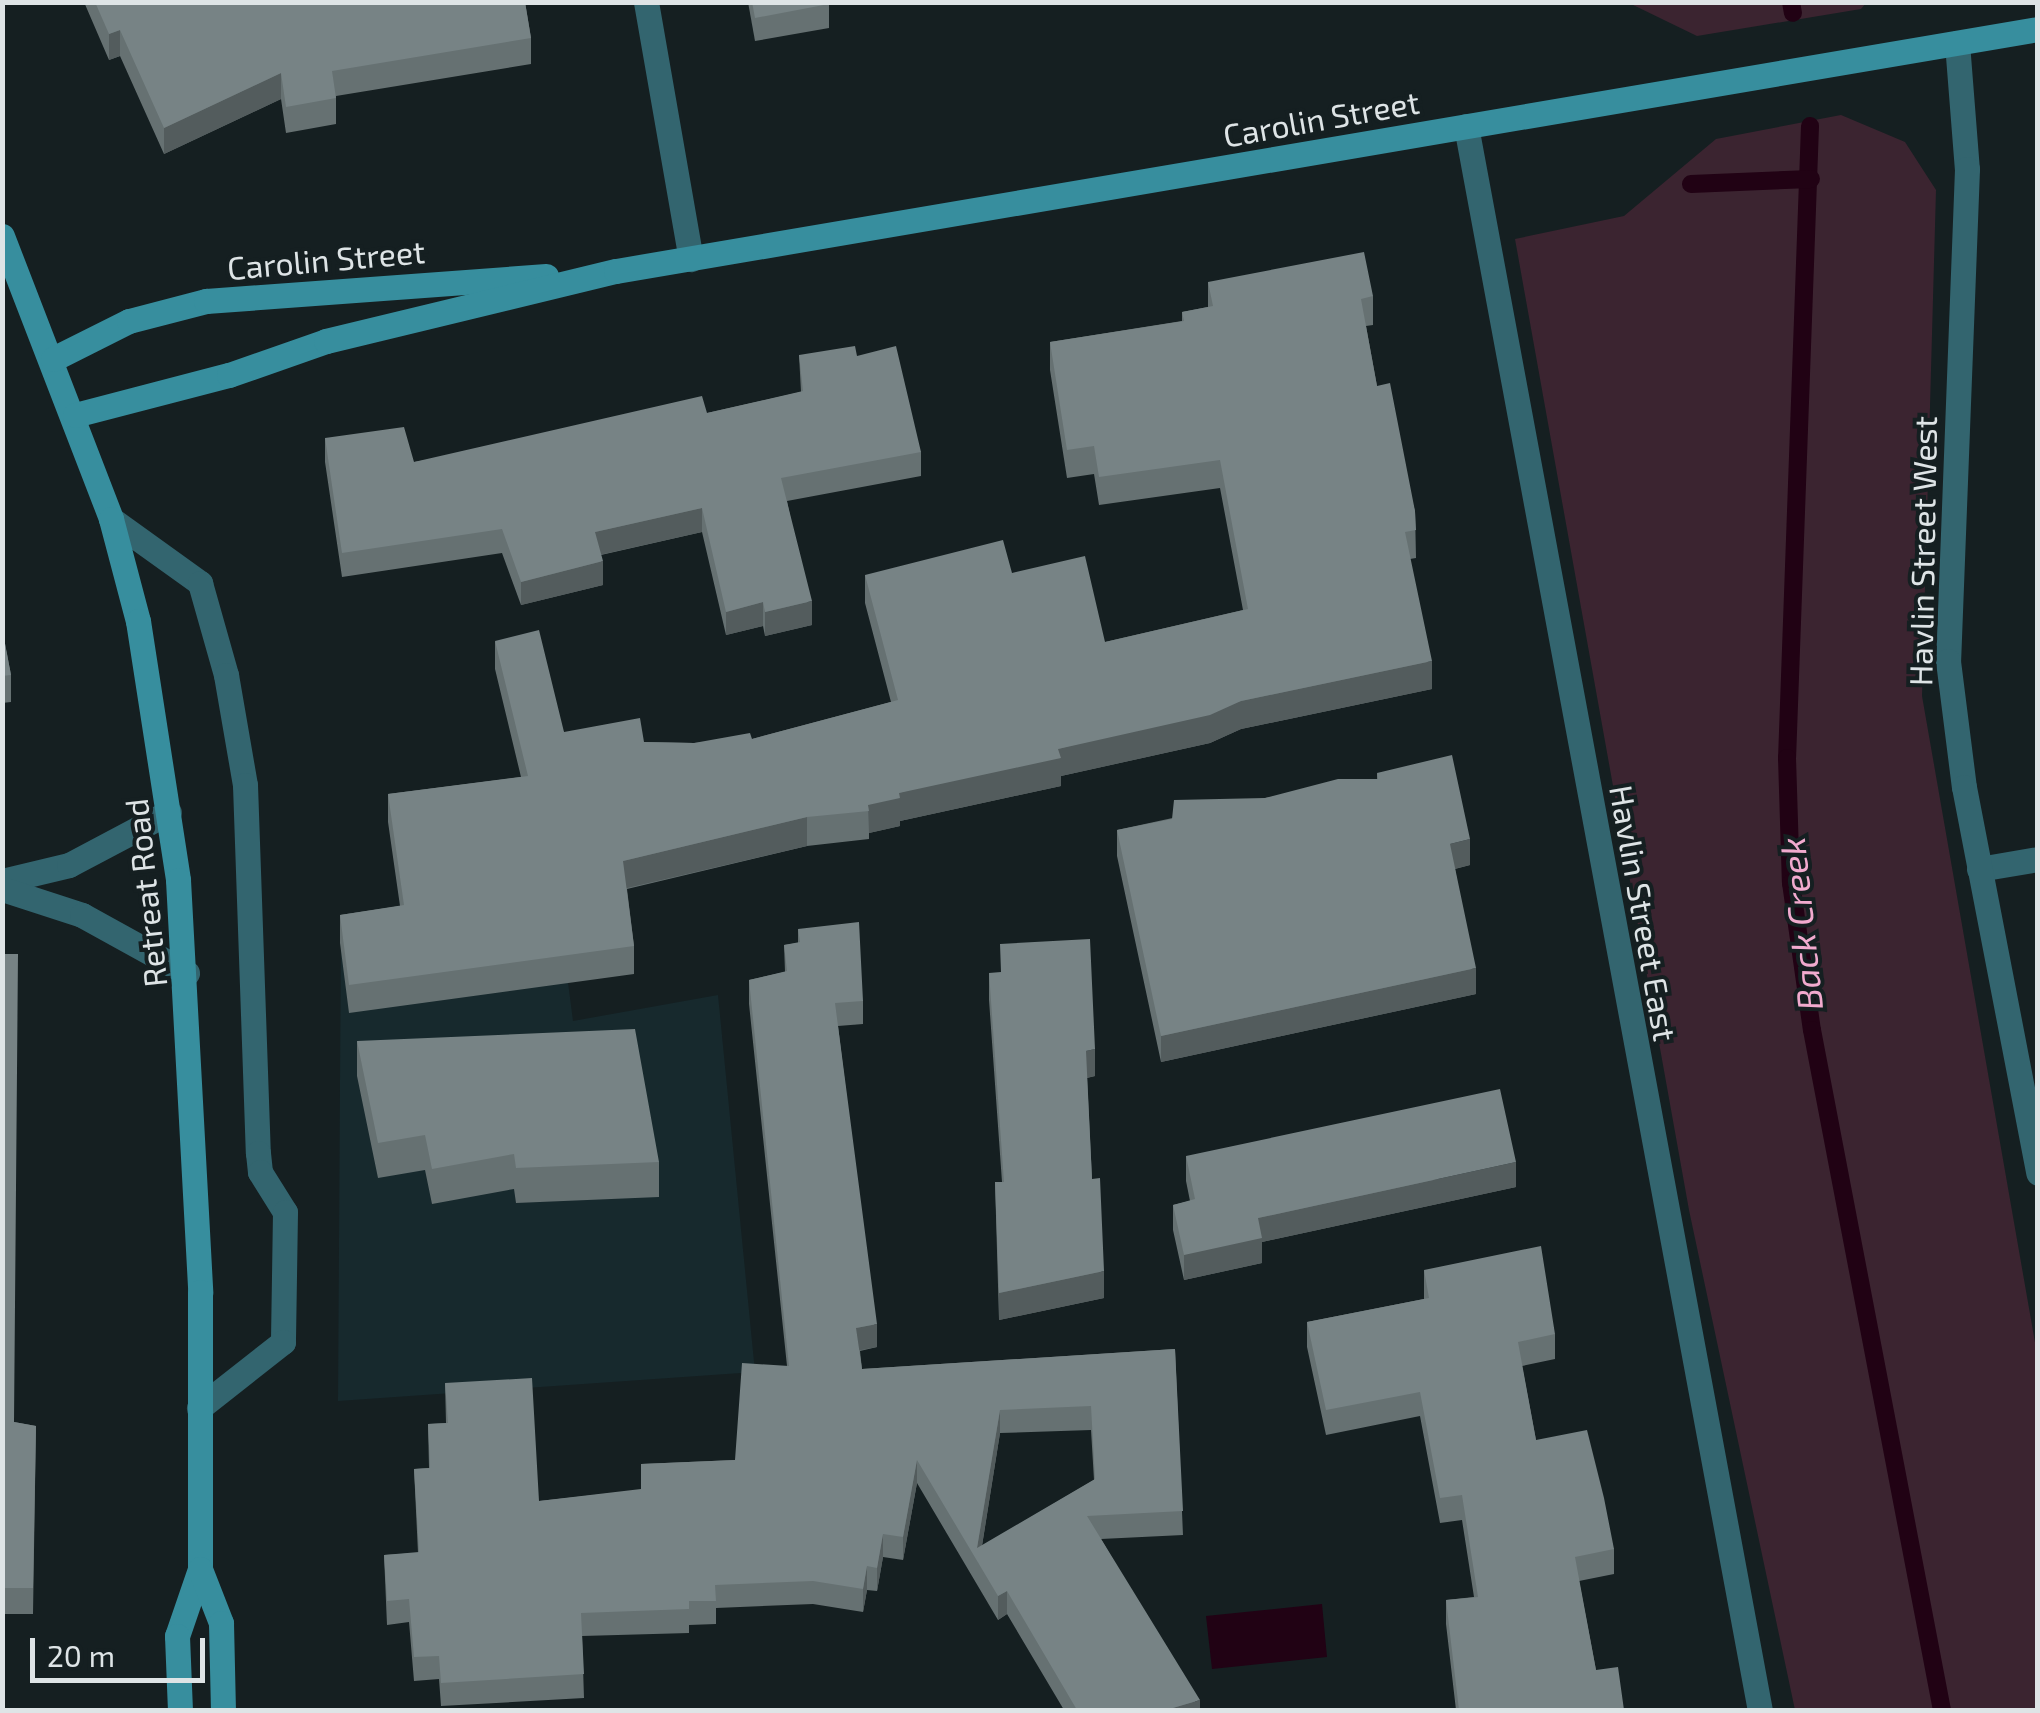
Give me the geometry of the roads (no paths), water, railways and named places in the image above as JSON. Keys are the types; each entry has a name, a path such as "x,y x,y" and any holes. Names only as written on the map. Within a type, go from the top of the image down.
{"street":[{"path":"646,2 691,259"},
{"name":"Carolin Street","path":"75,416 229,375 326,341 616,271 2038,28"},
{"name":"Havlin Street West","path":"1957,43 1968,169 1946,625 1956,739 2038,1174"},
{"name":"Havlin Street East","path":"1466,126 1760,1710"},
{"name":"Retreat Road","path":"2,236 112,519 138,621 170,812 186,973 199,1408 200,1569 177,1636 180,1710"},
{"name":"Carolin Street","path":"53,359 129,321 206,301 616,271"},
{"path":"112,519 200,584 226,675 244,785 260,1172 285,1212 283,1342 199,1408"},
{"path":"2,880 70,865 170,812"},
{"path":"1979,869 2038,858"},
{"path":"2,889 82,916 186,973"},
{"name":"Retreat Road","path":"200,1569 221,1623 223,1710"}],"waterway":[{"name":"Back Creek","path":"1791,2 1793,13"},
{"name":"Back Creek","path":"1810,126 1787,758 1791,883 1812,1030 1942,1710"},
{"path":"1691,184 1811,179"}]}
